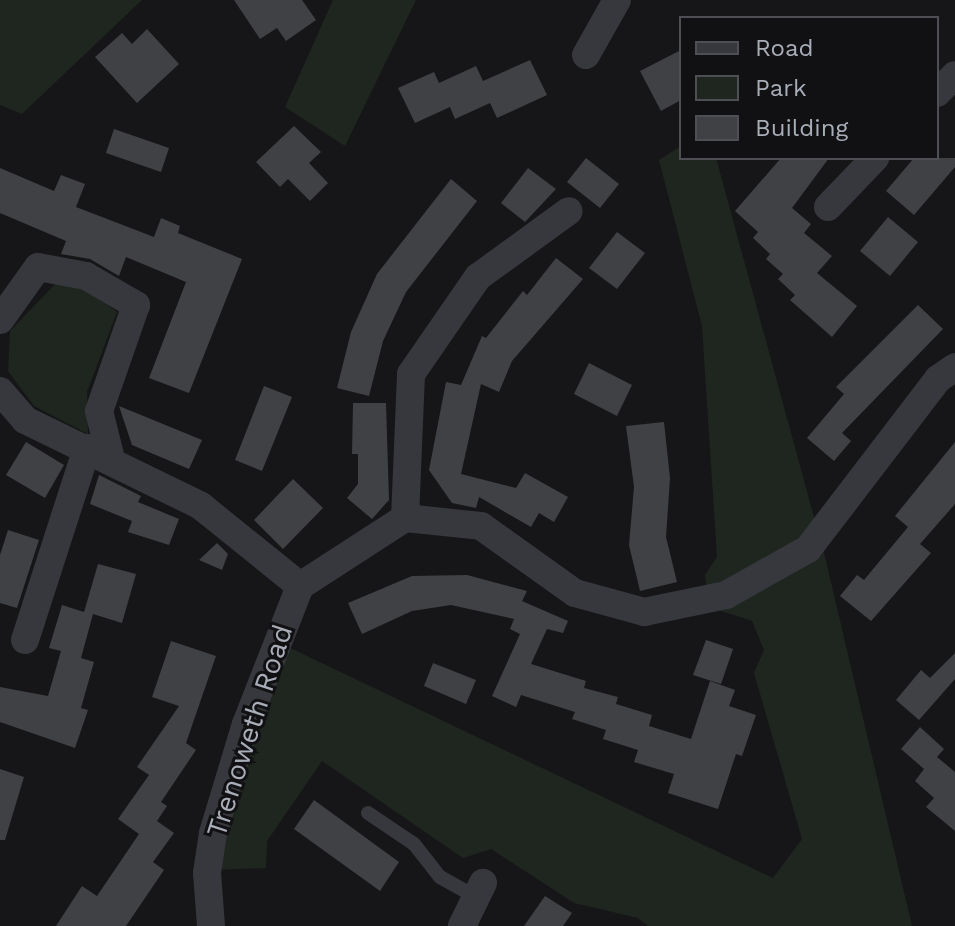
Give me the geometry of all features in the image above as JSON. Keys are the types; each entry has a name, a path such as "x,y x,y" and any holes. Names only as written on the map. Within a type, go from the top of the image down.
{"street":[{"path":"586,55 617,0"},
{"path":"939,91 955,75"},
{"path":"828,207 873,160"},
{"path":"405,518 411,374 478,277 569,211"},
{"path":"0,320 38,267 86,276 136,305 99,411 99,454 25,640"},
{"path":"0,391 25,420 201,506 300,586 405,518 481,526 575,593 644,612 726,595 808,549 938,379 955,367"},
{"name":"Trenoweth Road","path":"211,926 207,873 213,833 246,724 300,586"},
{"path":"462,926 480,890"}],"lane":[{"path":"368,813 414,844 440,877 480,890"}],"green space":[{"path":"0,0 142,0 22,114 0,105"},
{"path":"333,0 416,0 345,146 285,107"},
{"path":"679,147 679,160 717,160 826,561 912,926 648,926 638,918 574,903 491,849 463,858 322,761 267,841 266,868 211,870 284,645 773,878 802,839 754,673 764,650 752,621 709,607 705,575 717,557 702,326 659,160"},
{"path":"57,282 89,291 117,312 87,392 88,434 34,406 8,371 10,331"}],"building":[{"path":"234,0 302,0 316,20 286,41 277,28 260,39"},
{"path":"147,29 179,64 137,103 95,57 122,33 132,44"},
{"path":"679,51 679,101 661,111 640,71"},
{"path":"530,60 547,95 497,118 490,103 455,119 450,107 415,123 398,88 434,72 439,83 476,66 483,81"},
{"path":"294,126 321,152 309,163 328,183 310,201 288,179 280,187 256,162"},
{"path":"114,129 169,148 161,172 106,153"},
{"path":"586,158 619,184 600,208 567,182"},
{"path":"955,158 955,167 914,215 886,191 912,160"},
{"path":"779,160 828,160 792,208 811,224 804,233 832,256 817,273 857,306 832,337 790,300 795,295 778,279 783,274 766,259 770,254 753,238 758,232 735,211"},
{"path":"0,168 54,191 61,175 85,184 76,207 154,237 161,218 180,226 178,233 242,259 189,393 149,378 186,282 126,257 119,276 90,259 61,254 66,241 0,213"},
{"path":"528,168 556,189 525,222 501,203"},
{"path":"451,179 477,201 406,292 383,341 369,396 337,388 351,332 377,274"},
{"path":"888,217 918,242 890,276 860,251"},
{"path":"617,232 645,253 617,289 589,268"},
{"path":"556,258 583,279 512,361 499,392 481,384 461,474 516,488 525,473 568,497 554,522 539,513 531,527 479,497 476,508 452,503 429,470 446,382 461,385 482,336 486,338 523,291 527,295"},
{"path":"918,305 943,329 842,433 851,441 834,461 807,438 844,394 836,387"},
{"path":"589,363 632,385 617,416 574,394"},
{"path":"264,386 292,397 262,471 235,460"},
{"path":"353,403 386,403 389,500 372,519 347,498 358,484 358,454 352,454"},
{"path":"119,406 202,440 189,469 132,445"},
{"path":"664,422 670,478 666,537 677,582 640,591 629,545 634,487 626,426"},
{"path":"26,442 64,465 45,498 6,475"},
{"path":"955,442 955,504 920,544 931,553 871,621 840,596 857,575 864,580 908,527 895,516"},
{"path":"99,475 141,496 138,502 179,519 169,545 128,532 132,521 90,504"},
{"path":"293,479 323,508 283,549 254,520"},
{"path":"8,530 39,540 17,608 0,603 0,555"},
{"path":"217,543 228,554 222,570 199,560"},
{"path":"98,564 136,574 122,623 93,614 81,658 94,662 81,708 88,710 75,748 0,722 0,687 48,696 61,651 49,648 62,605 84,612"},
{"path":"467,575 527,591 522,601 568,621 563,633 547,629 531,664 586,681 584,688 618,697 616,704 652,715 649,726 691,739 710,681 735,690 729,706 756,715 742,756 736,754 718,809 668,793 674,774 634,762 638,750 603,739 606,730 572,719 575,712 521,695 516,707 492,696 520,634 510,629 514,619 451,605 412,611 362,634 348,603 412,576"},
{"path":"706,640 733,649 721,684 693,675"},
{"path":"171,641 216,656 186,743 196,750 161,802 167,806 157,821 174,833 153,862 164,870 126,926 56,926 82,886 97,896 139,834 118,819 149,775 137,767 179,706 152,697"},
{"path":"955,653 955,679 919,720 896,700 921,670 930,678"},
{"path":"433,663 476,680 466,704 424,686"},
{"path":"920,727 944,749 937,757 955,772 955,831 926,807 934,798 915,781 924,769 901,749"},
{"path":"0,769 24,777 5,840 0,840"},
{"path":"314,800 399,862 380,891 294,829"},
{"path":"545,896 572,913 563,926 524,926"}]}
